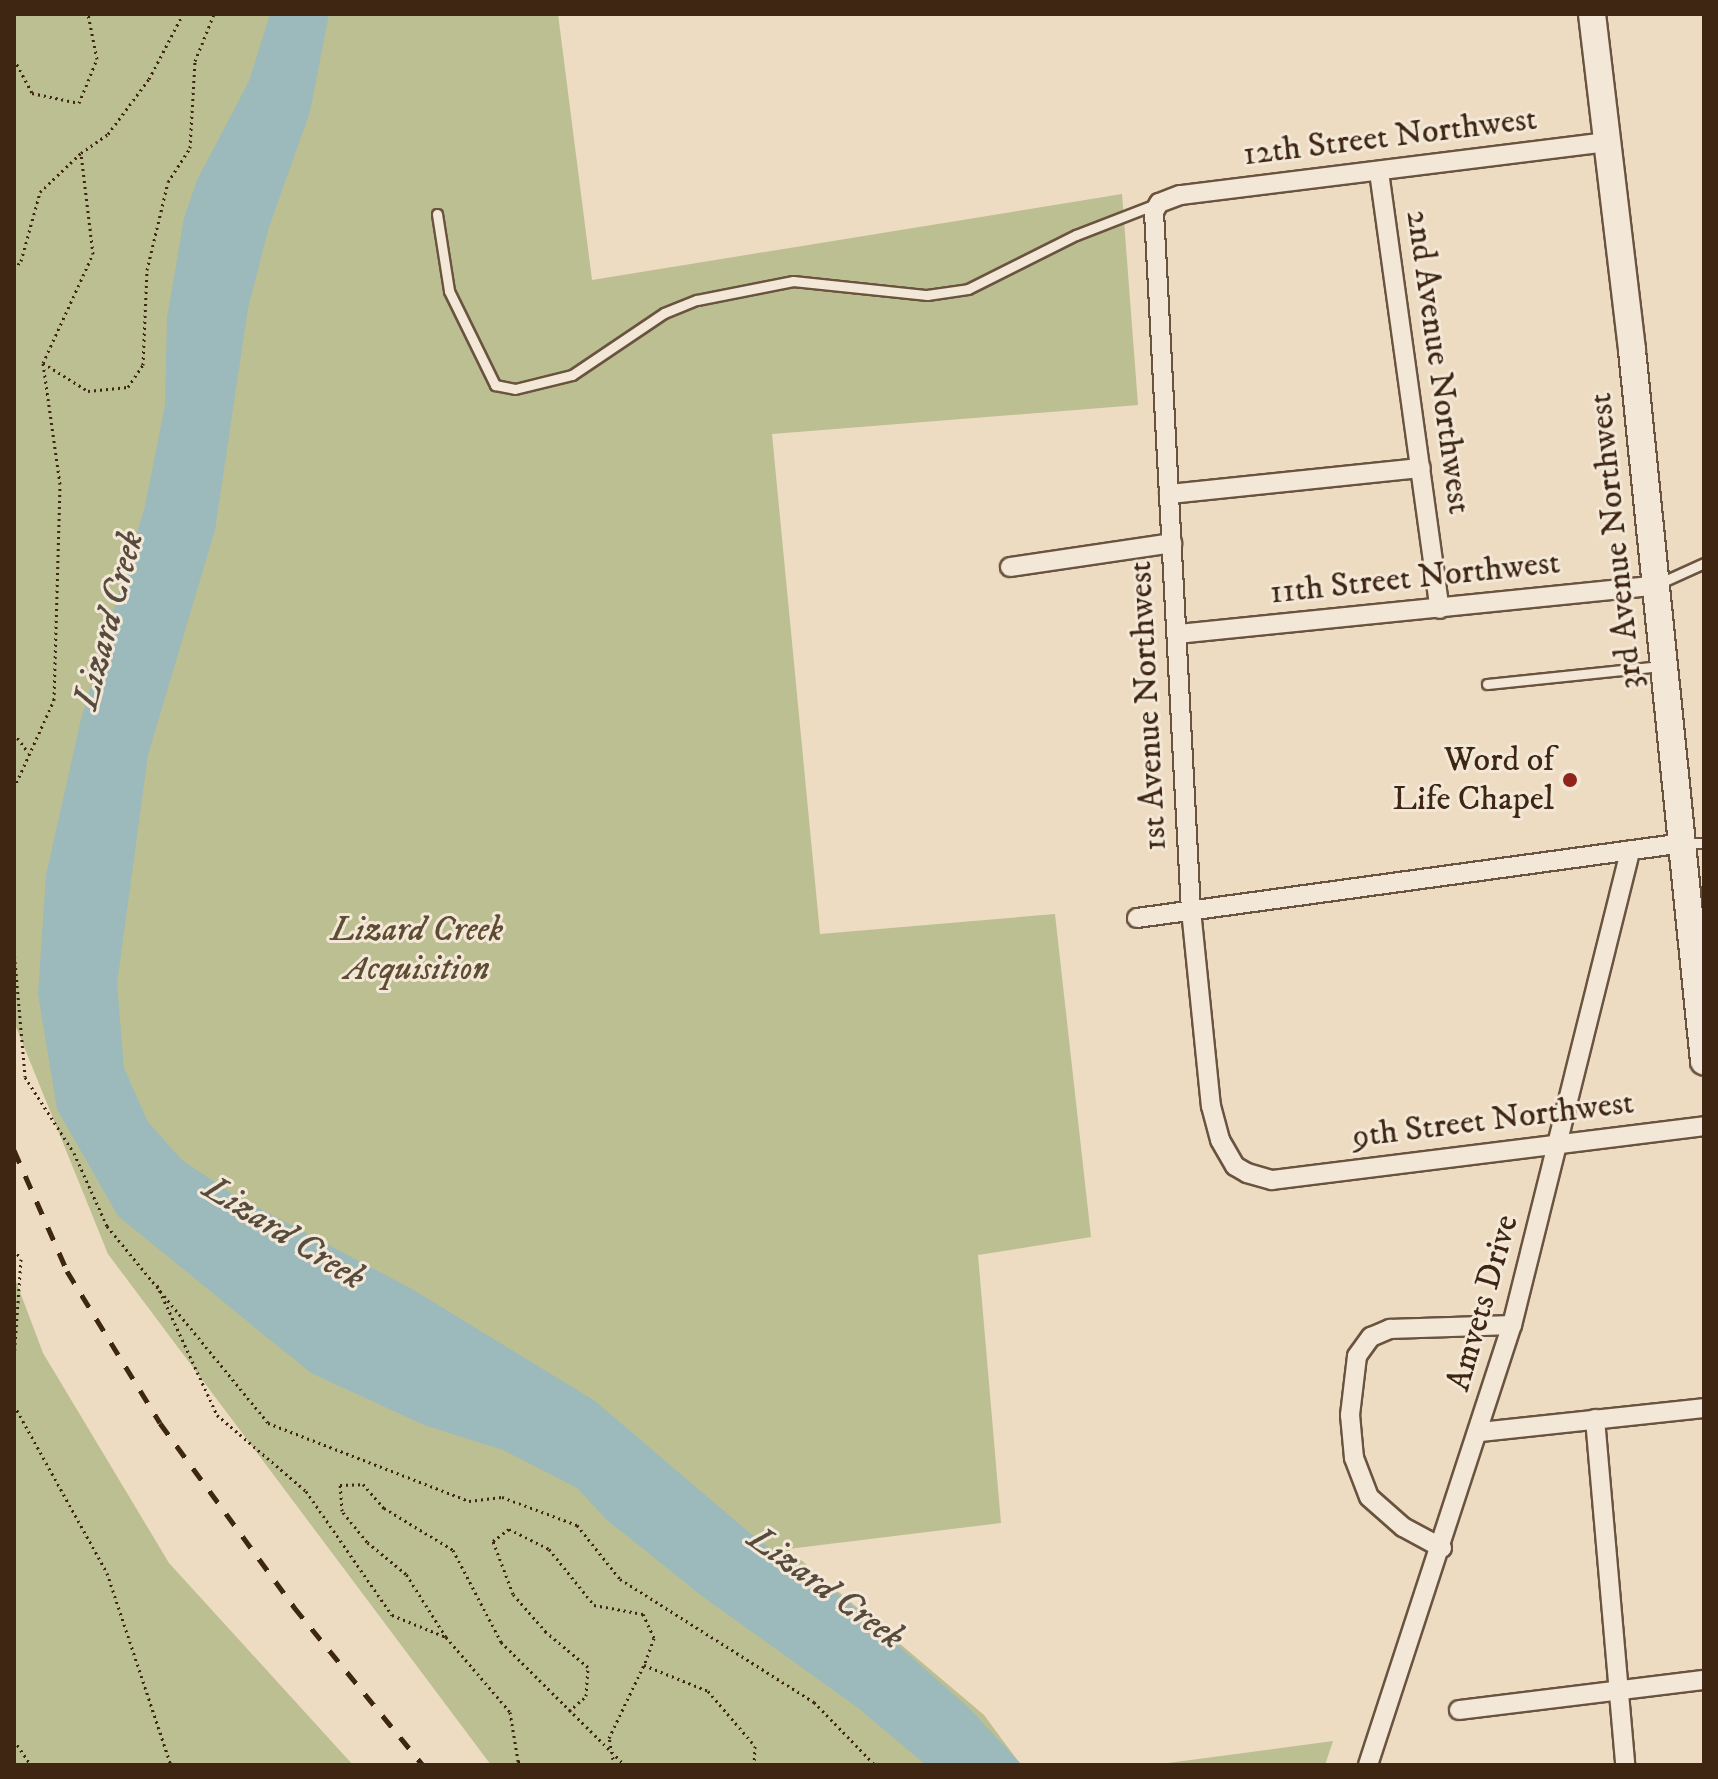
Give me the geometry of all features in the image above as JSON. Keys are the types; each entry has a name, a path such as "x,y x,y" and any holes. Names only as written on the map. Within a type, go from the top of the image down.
{"main road":[{"name":"3rd Avenue Northwest","path":"1592,14 1664,665 1694,843 1704,1061"}],"street":[{"name":"12th Street Northwest","path":"1159,203 1180,195 1607,142"},
{"name":"2nd Avenue Northwest","path":"1379,172 1440,609"},
{"name":"1st Avenue Northwest","path":"1159,203 1151,232 1178,634 1191,910 1211,1106 1220,1140 1235,1166 1272,1180 1290,1177"},
{"path":"1169,494 1421,468"},
{"path":"1010,567 1172,543"},
{"name":"11th Street Northwest","path":"1178,634 1657,585"},
{"path":"1137,918 1694,843"},
{"name":"Amvets Drive","path":"1368,1765 1480,1432 1512,1325 1630,850"},
{"name":"9th Street Northwest","path":"1290,1177 1704,1126"},
{"path":"1442,1548 1403,1527 1369,1497 1354,1458 1350,1415 1357,1356 1371,1337 1390,1329 1512,1325"},
{"path":"1480,1432 1704,1408"},
{"path":"1595,1419 1625,1765"},
{"path":"1459,1710 1704,1680"}],"lane":[{"path":"437,214 449,291 495,385 515,389 572,375 664,313 697,300 793,281 927,295 968,289 1076,235 1159,203"},
{"path":"1657,585 1704,563"},
{"path":"1487,684 1664,665"}],"path":[{"path":"14,59 32,93 79,103 97,59 88,14"},
{"path":"14,269 21,261 40,192 81,153 108,134 149,79 183,14"},
{"path":"43,363 88,391 128,387 143,365 147,270 168,182 190,148 195,61 214,14"},
{"path":"14,788 54,700 61,562 60,484 43,363 93,254 92,209 81,153"},
{"path":"14,570 14,613"},
{"path":"14,733 28,752"},
{"path":"14,950 25,1077 74,1153 107,1226 154,1278 268,1423 469,1501 502,1497 577,1525 620,1579 814,1702 875,1765"},
{"path":"14,1249 21,1259 14,1359"},
{"path":"154,1278 217,1415 306,1491 392,1615 446,1637"},
{"path":"14,1405 107,1573 171,1765"},
{"path":"524,1765 518,1761 510,1712 446,1637 406,1574 367,1542 342,1511 340,1485 363,1484 384,1508 453,1550 501,1642 625,1765"},
{"path":"569,1712 586,1696 588,1667 546,1632 513,1594 493,1541 509,1529 549,1549 594,1605 643,1614 654,1638 609,1738 614,1765"},
{"path":"644,1665 708,1691 755,1746 754,1765"},
{"path":"14,1740 31,1765"}],"green space":[{"name":"Lizard Creek Acquisition","path":"14,14 558,14 592,280 1122,194 1138,405 772,434 820,934 1055,914 1091,1237 978,1255 1001,1523 788,1549 984,1715 1021,1765 491,1765 108,1254 14,1022"},
{"path":"14,1276 43,1353 169,1563 353,1765 14,1765"},
{"path":"1333,1741 1325,1765 1153,1765"}],"water":[{"name":"Lizard Creek","path":"270,14 329,14 310,112 269,227 248,308 215,530 148,755 117,984 124,1068 148,1122 182,1160 234,1195 412,1289 595,1401 758,1540 839,1595 891,1639 969,1708 1022,1765 926,1765 858,1708 702,1596 607,1520 577,1488 503,1450 424,1425 311,1373 118,1216 57,1109 38,994 46,875 81,719 145,506 165,405 167,318 184,218 197,180 249,81"}],"railway":[{"path":"14,1150 67,1271 160,1423 294,1607 423,1765"}],"place":[{"name":"Word of Life Chapel","path":"1570,780"}]}
